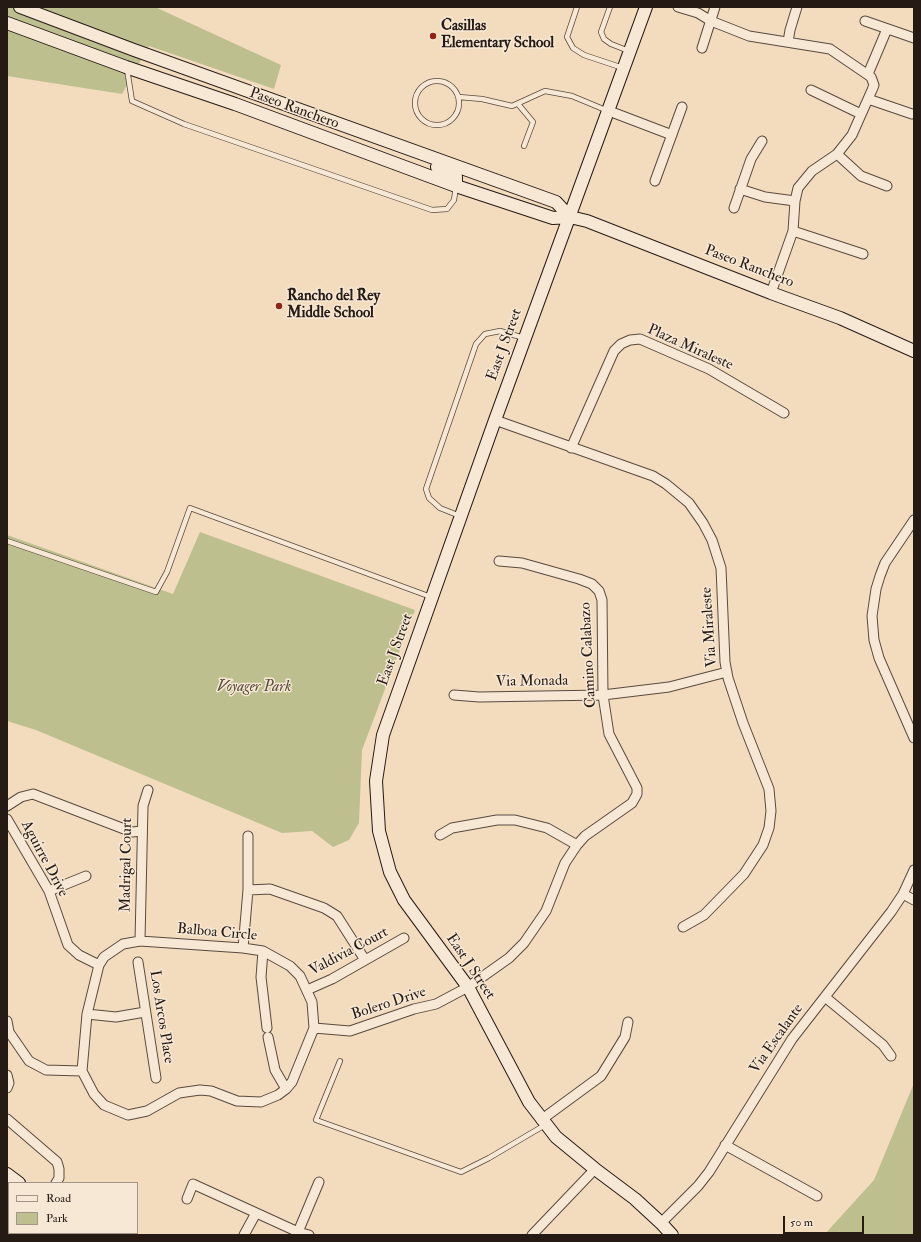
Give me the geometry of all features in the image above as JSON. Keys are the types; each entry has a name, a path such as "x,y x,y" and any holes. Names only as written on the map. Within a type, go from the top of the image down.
{"main road":[{"name":"Paseo Ranchero","path":"20,7 556,202 570,217"},
{"name":"East J Street","path":"646,7 570,217 494,420 383,735 376,781 379,831 390,872 404,900 468,987 529,1102 556,1137 635,1199 662,1222 672,1235"},
{"name":"Paseo Ranchero","path":"7,23 126,67 235,104 456,186 553,218 570,217 598,226 840,318 914,351"},
{"path":"388,142 403,153 417,160 449,171 456,177 456,186"},
{"path":"7,1174 18,1182"}],"street":[{"path":"678,7 698,13 711,21 749,36 830,49 872,77 874,85 852,135 837,154 812,171 798,188 795,201 793,231 771,293"},
{"path":"702,48 716,7"},
{"path":"788,42 790,30 798,7"},
{"path":"865,20 914,38"},
{"path":"868,74 887,29"},
{"path":"811,90 861,114"},
{"path":"868,99 912,114"},
{"path":"655,181 682,107"},
{"path":"609,111 672,135"},
{"path":"734,208 751,159 762,141"},
{"path":"837,154 861,176 887,186"},
{"path":"740,189 765,197 795,201"},
{"path":"793,231 863,254"},
{"name":"Plaza Miraleste","path":"571,448 614,351 626,341 635,339 640,339 709,369 784,413"},
{"name":"Via Miraleste","path":"494,420 653,476 678,493 698,515 712,540 721,568 725,662 727,672 743,723 769,789 770,822 763,845 744,874 704,915 683,927"},
{"path":"914,520 885,563 876,589 872,616 874,640 879,658 914,738"},
{"name":"Camino Calabazo","path":"468,987 509,958 524,943 546,911 565,863 577,845 585,836 632,803 637,794 637,788 609,734 603,695 602,600 599,591 592,584 579,579 522,563 499,560"},
{"name":"Via Monada","path":"454,695 479,697 603,695 669,687 727,672"},
{"name":"Madrigal Court","path":"140,941 142,806 148,790"},
{"path":"7,806 21,797 33,794 132,832 142,831"},
{"name":"Aguirre Drive","path":"7,819 48,891 68,945 79,955 99,965"},
{"path":"440,835 452,828 497,820 515,820 547,828 577,845"},
{"path":"242,948 248,890 248,836"},
{"name":"Via Escalante","path":"662,1222 698,1186 789,1043 903,894 914,870"},
{"path":"48,891 86,876"},
{"path":"248,890 270,890 324,908 337,916 365,960"},
{"path":"903,894 914,900"},
{"name":"Valdivia Court","path":"307,990 332,979 404,938"},
{"name":"Balboa Circle","path":"82,1072 94,1094 104,1106 128,1114 147,1112 179,1092 200,1090 211,1091 237,1101 261,1102 278,1095 292,1082 314,1028 312,1002 300,976 290,966 264,951 242,948 140,941 123,944 104,957 99,965"},
{"path":"264,951 261,977 268,1028"},
{"name":"Los Arcos Place","path":"138,962 156,1078"},
{"path":"7,1021 8,1032 29,1062 37,1066 61,1072 82,1072 88,1014 99,965"},
{"name":"Bolero Drive","path":"314,1028 350,1031 414,1009 436,1004 468,987"},
{"path":"825,997 883,1045 891,1056"},
{"path":"88,1014 116,1017 146,1012"},
{"path":"543,1122 601,1076 625,1037 628,1022"},
{"path":"268,1037 275,1070 286,1089"},
{"path":"7,1075 9,1083 7,1088"},
{"path":"7,1119 57,1162 59,1173 56,1182"},
{"path":"725,1145 817,1196"},
{"path":"532,1235 595,1169"},
{"path":"298,1232 319,1182"},
{"path":"187,1199 193,1184 298,1232 309,1235"},
{"path":"244,1235 256,1213"}],"lane":[{"path":"577,7 567,37 573,48 584,54 624,69"},
{"path":"610,7 601,32 604,39 611,44 631,51"},
{"path":"126,67 132,101 184,124 432,210 447,210 454,200 456,186"},
{"path":"459,97 458,112 447,124 432,125 425,122 416,110 416,96 425,85 438,81 451,86 459,97 482,99 512,106 546,91 572,96 609,111"},
{"path":"518,104 533,122 524,146"},
{"path":"460,516 440,508 429,498 426,489 476,344 485,334 500,331 524,338"},
{"path":"7,541 156,592 168,572 190,508 432,597"},
{"path":"340,1061 316,1120 461,1172 489,1158 543,1122"}],"green space":[{"path":"7,7 155,7 281,65 274,89 149,46 122,94 7,76"},
{"name":"Voyager Park","path":"200,532 415,610 362,750 359,823 349,840 333,847 312,831 282,833 36,730 7,721 7,535 173,594"},
{"path":"914,1083 914,1235 824,1235 874,1180"}],"place":[{"name":"Casillas Elementary School","path":"433,36"},
{"name":"Rancho del Rey Middle School","path":"279,306"}]}
